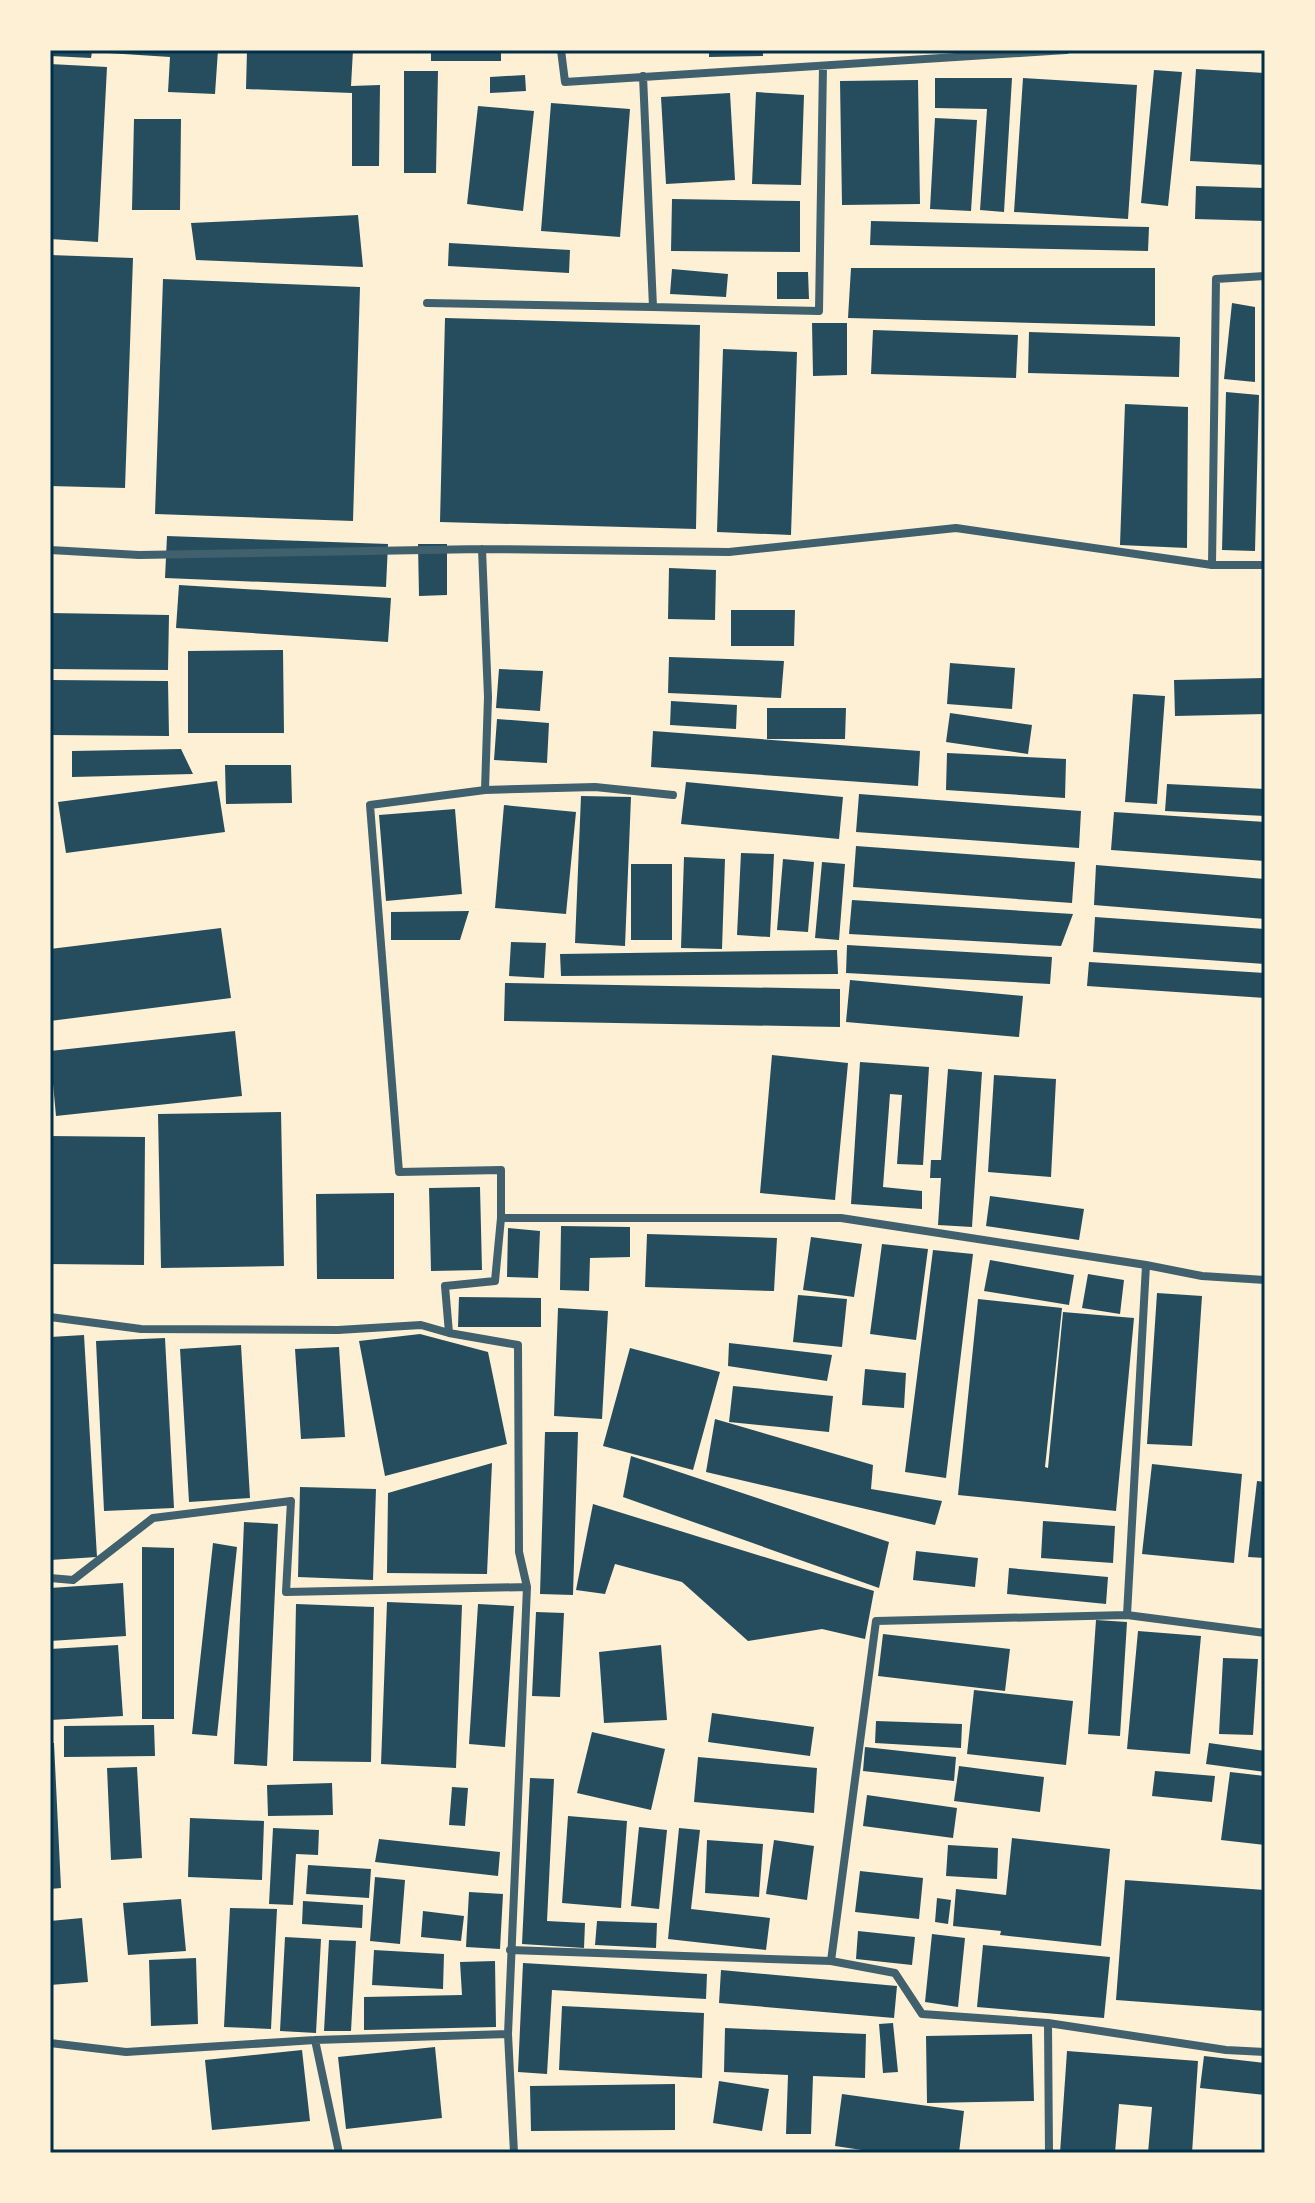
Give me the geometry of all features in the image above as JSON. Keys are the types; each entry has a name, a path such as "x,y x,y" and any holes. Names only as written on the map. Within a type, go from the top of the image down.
{"street":[{"path":"561,50 565,82 1066,50"},
{"path":"427,303 819,311 823,66"},
{"path":"643,76 653,307"},
{"path":"1212,565 1216,279 1265,276"},
{"path":"50,550 139,555 482,549 729,552 956,528 1212,565 1265,565"},
{"path":"482,549 488,697 485,790"},
{"path":"449,1333 445,1286 495,1281 501,1218 501,1170 399,1172 370,805 485,790 595,787 673,795"},
{"path":"501,1218 841,1218 1202,1276 1265,1280"},
{"path":"1127,1615 1146,1265"},
{"path":"50,1317 141,1329 338,1330 421,1325 518,1345 519,1552 527,1587 508,2034 514,2153"},
{"path":"50,1578 73,1580 153,1518 291,1501 286,1592 527,1587"},
{"path":"831,1961 876,1621 1127,1615 1265,1633"},
{"path":"510,1950 831,1961 895,1973 922,2014 1048,2023 1226,2050 1265,2052"},
{"path":"1048,2023 1049,2153"},
{"path":"50,2043 126,2052 315,2040 508,2034"},
{"path":"315,2040 339,2153"}],"building":[{"path":"50,50 218,50 215,94 168,92 170,57 92,52 91,58 50,56"},
{"path":"247,50 353,50 351,86 380,85 379,166 352,166 352,93 246,89"},
{"path":"431,50 501,50 501,61 431,61"},
{"path":"709,50 763,50 763,56 709,57"},
{"path":"50,64 107,67 98,242 50,239"},
{"path":"1196,69 1265,73 1265,165 1190,161"},
{"path":"1154,70 1182,72 1168,206 1141,203"},
{"path":"404,71 438,71 436,173 404,173"},
{"path":"525,75 526,91 490,93 490,77"},
{"path":"935,78 1012,78 1004,212 980,210 987,109 935,108"},
{"path":"1023,78 1137,85 1128,219 1014,212"},
{"path":"918,80 920,204 842,205 840,81"},
{"path":"756,92 804,95 801,185 752,184"},
{"path":"730,93 735,180 666,184 661,97"},
{"path":"551,103 630,109 620,237 541,231"},
{"path":"478,106 534,111 523,211 467,204"},
{"path":"935,118 977,120 971,211 930,209"},
{"path":"134,119 181,119 180,210 132,210"},
{"path":"1196,186 1265,188 1265,221 1195,219"},
{"path":"672,199 800,201 800,252 671,251"},
{"path":"358,215 363,267 196,260 191,223"},
{"path":"871,221 1149,227 1148,251 870,245"},
{"path":"449,243 570,250 569,273 448,266"},
{"path":"50,255 133,258 125,488 50,486"},
{"path":"851,268 1155,268 1155,326 848,318"},
{"path":"672,269 728,274 726,297 670,294"},
{"path":"777,272 808,272 809,299 777,299"},
{"path":"163,279 360,287 353,521 155,514"},
{"path":"1232,303 1255,307 1255,382 1224,379"},
{"path":"445,318 700,325 696,529 440,522"},
{"path":"812,323 847,323 847,375 813,376"},
{"path":"873,330 1018,335 1016,378 871,374"},
{"path":"1029,332 1180,337 1179,377 1028,373"},
{"path":"723,349 797,352 791,535 717,532"},
{"path":"1226,392 1259,395 1255,551 1222,550"},
{"path":"1125,404 1188,407 1187,548 1120,545"},
{"path":"167,536 388,544 386,587 165,578"},
{"path":"418,544 447,544 447,595 419,596"},
{"path":"669,568 716,570 715,620 668,619"},
{"path":"179,585 391,598 388,642 176,628"},
{"path":"731,610 795,610 794,646 731,646"},
{"path":"50,613 169,615 168,670 50,669"},
{"path":"283,650 284,733 188,733 188,651"},
{"path":"669,657 784,661 781,698 668,693"},
{"path":"950,663 1015,668 1012,709 947,704"},
{"path":"499,669 543,671 540,711 496,708"},
{"path":"1265,678 1265,714 1175,716 1174,680"},
{"path":"51,680 168,681 169,736 51,735"},
{"path":"1133,694 1165,696 1157,804 1125,802"},
{"path":"671,701 737,705 736,729 670,725"},
{"path":"767,708 846,708 845,739 767,739"},
{"path":"950,713 1032,725 1028,754 946,742"},
{"path":"497,719 549,723 547,763 494,760"},
{"path":"653,731 920,751 918,786 651,767"},
{"path":"181,749 193,774 72,777 72,751"},
{"path":"947,753 1066,759 1065,798 946,790"},
{"path":"225,765 291,765 292,803 226,804"},
{"path":"217,781 225,832 66,853 58,802"},
{"path":"686,782 843,797 839,839 681,824"},
{"path":"1167,784 1265,789 1265,816 1165,811"},
{"path":"859,794 1081,811 1079,848 856,832"},
{"path":"581,796 631,797 625,946 575,943"},
{"path":"504,805 576,812 566,914 495,908"},
{"path":"455,809 462,894 386,901 379,815"},
{"path":"1114,812 1265,822 1265,861 1111,850"},
{"path":"856,846 1075,862 1072,903 853,887"},
{"path":"741,853 774,854 770,937 737,935"},
{"path":"684,857 725,859 722,949 681,948"},
{"path":"783,859 814,862 808,932 777,930"},
{"path":"822,862 845,864 839,940 815,938"},
{"path":"631,864 672,864 672,940 631,940"},
{"path":"1096,865 1265,879 1265,919 1094,905"},
{"path":"852,900 1073,914 1061,946 849,934"},
{"path":"469,911 460,940 391,940 391,912"},
{"path":"1095,917 1265,929 1265,964 1093,952"},
{"path":"221,928 231,998 50,1021 50,949"},
{"path":"511,942 546,943 544,978 509,976"},
{"path":"847,945 1052,957 1050,984 846,973"},
{"path":"837,950 838,974 561,976 560,954"},
{"path":"1089,962 1265,973 1265,998 1087,986"},
{"path":"850,980 1023,996 1019,1037 846,1022"},
{"path":"505,983 840,989 840,1027 504,1021"},
{"path":"235,1031 242,1096 56,1116 50,1051"},
{"path":"772,1055 848,1063 835,1200 760,1193"},
{"path":"860,1062 929,1067 923,1165 897,1164 902,1095 890,1094 883,1187 922,1191 922,1209 851,1204"},
{"path":"948,1069 982,1072 972,1227 938,1225 941,1178 930,1178 931,1160 941,1160"},
{"path":"994,1075 1056,1079 1051,1177 988,1172"},
{"path":"281,1112 284,1266 161,1268 158,1114"},
{"path":"50,1136 145,1137 144,1265 50,1264"},
{"path":"480,1187 482,1270 431,1271 429,1188"},
{"path":"394,1193 394,1279 317,1279 316,1194"},
{"path":"990,1196 1084,1209 1079,1240 986,1226"},
{"path":"561,1226 630,1227 630,1257 590,1258 589,1291 560,1290"},
{"path":"508,1228 540,1231 538,1278 507,1277"},
{"path":"647,1234 777,1238 774,1291 645,1287"},
{"path":"811,1237 862,1244 854,1297 803,1290"},
{"path":"882,1244 928,1249 916,1340 870,1334"},
{"path":"933,1250 973,1254 946,1478 905,1472"},
{"path":"990,1260 1074,1275 1069,1305 984,1291"},
{"path":"1088,1274 1124,1280 1120,1314 1082,1308"},
{"path":"1157,1293 1202,1296 1192,1446 1147,1444"},
{"path":"798,1295 847,1299 842,1347 793,1342"},
{"path":"459,1297 541,1298 541,1327 458,1327"},
{"path":"978,1299 1062,1308 1045,1467 1048,1468 1063,1312 1134,1318 1116,1511 958,1495"},
{"path":"558,1308 608,1311 602,1419 554,1416"},
{"path":"420,1334 488,1352 507,1444 385,1476 359,1341"},
{"path":"84,1335 97,1557 50,1560 50,1337"},
{"path":"165,1338 174,1508 104,1511 96,1341"},
{"path":"729,1343 832,1355 827,1381 728,1366"},
{"path":"241,1345 250,1498 189,1502 180,1349"},
{"path":"339,1347 345,1437 301,1439 295,1349"},
{"path":"630,1348 720,1372 693,1470 603,1446"},
{"path":"865,1369 906,1373 904,1408 862,1405"},
{"path":"733,1386 833,1396 829,1432 729,1422"},
{"path":"715,1419 873,1465 871,1489 942,1501 935,1525 706,1472"},
{"path":"545,1432 578,1432 573,1595 540,1594"},
{"path":"631,1456 889,1542 879,1588 623,1497"},
{"path":"492,1463 487,1574 387,1573 388,1493"},
{"path":"1152,1464 1242,1474 1234,1563 1142,1554"},
{"path":"1257,1481 1265,1482 1265,1558 1248,1557"},
{"path":"300,1487 376,1489 373,1580 298,1577"},
{"path":"593,1504 874,1591 865,1639 822,1629 748,1641 682,1582 615,1564 605,1594 576,1590"},
{"path":"1043,1521 1115,1526 1113,1563 1041,1558"},
{"path":"244,1522 278,1524 267,1766 234,1764"},
{"path":"213,1543 237,1547 217,1736 192,1734"},
{"path":"142,1547 174,1548 174,1719 142,1719"},
{"path":"916,1551 978,1558 975,1587 913,1580"},
{"path":"1009,1568 1108,1577 1106,1604 1007,1594"},
{"path":"123,1583 126,1636 50,1641 50,1588"},
{"path":"387,1602 462,1605 456,1768 381,1764"},
{"path":"296,1604 374,1607 371,1762 293,1761"},
{"path":"478,1604 514,1606 505,1747 469,1744"},
{"path":"536,1612 564,1613 560,1697 532,1696"},
{"path":"1096,1620 1127,1622 1120,1736 1088,1734"},
{"path":"1138,1631 1201,1636 1190,1754 1127,1749"},
{"path":"883,1634 1010,1649 1005,1691 878,1676"},
{"path":"118,1645 123,1716 50,1720 50,1649"},
{"path":"661,1645 667,1720 604,1723 599,1652"},
{"path":"1223,1658 1258,1659 1253,1735 1219,1734"},
{"path":"974,1690 1073,1701 1066,1765 967,1754"},
{"path":"712,1713 814,1727 810,1756 708,1742"},
{"path":"876,1721 962,1724 961,1748 875,1743"},
{"path":"154,1725 155,1756 64,1757 64,1726"},
{"path":"592,1732 665,1749 651,1810 577,1793"},
{"path":"50,1743 54,1743 61,1888 50,1889"},
{"path":"1209,1743 1265,1751 1265,1772 1206,1764"},
{"path":"865,1747 956,1757 954,1781 863,1771"},
{"path":"698,1757 817,1768 814,1813 694,1802"},
{"path":"959,1766 1044,1777 1040,1812 954,1801"},
{"path":"137,1767 142,1858 111,1860 107,1768"},
{"path":"1155,1771 1215,1776 1212,1802 1152,1796"},
{"path":"1230,1772 1265,1776 1265,1845 1221,1840"},
{"path":"530,1778 554,1779 547,1921 585,1923 584,1948 522,1944"},
{"path":"332,1783 333,1815 268,1816 267,1785"},
{"path":"452,1787 468,1788 465,1826 449,1825"},
{"path":"867,1795 957,1808 953,1838 863,1826"},
{"path":"568,1816 627,1821 621,1908 562,1903"},
{"path":"190,1818 264,1821 262,1880 188,1877"},
{"path":"639,1827 667,1830 659,1909 631,1906"},
{"path":"273,1828 319,1830 318,1855 296,1854 293,1905 269,1904"},
{"path":"679,1828 700,1830 691,1909 770,1918 766,1950 668,1939"},
{"path":"1012,1838 1110,1849 1101,1946 1000,1935 1001,1931 953,1926 956,1889 1006,1895"},
{"path":"379,1839 500,1852 498,1876 375,1862"},
{"path":"707,1840 763,1844 759,1897 705,1893"},
{"path":"774,1840 814,1846 807,1900 766,1894"},
{"path":"948,1845 998,1848 997,1879 946,1876"},
{"path":"308,1865 371,1869 369,1898 306,1894"},
{"path":"860,1871 923,1878 919,1919 855,1912"},
{"path":"375,1877 405,1880 400,1944 370,1941"},
{"path":"1125,1880 1265,1890 1265,2011 1116,2000"},
{"path":"469,1892 503,1894 500,1949 466,1947"},
{"path":"937,1898 951,1900 948,1924 935,1922"},
{"path":"181,1899 186,1951 128,1955 123,1903"},
{"path":"303,1901 363,1905 362,1928 302,1924"},
{"path":"230,1908 277,1909 271,2029 224,2027"},
{"path":"423,1911 464,1916 461,1941 421,1937"},
{"path":"82,1918 88,1982 50,1985 50,1921"},
{"path":"597,1921 657,1923 656,1948 595,1945"},
{"path":"858,1931 915,1937 912,1965 856,1959"},
{"path":"932,1934 965,1938 958,2007 925,2002"},
{"path":"285,1937 321,1939 316,2033 280,2031"},
{"path":"329,1940 356,1941 351,2031 324,2031"},
{"path":"983,1945 1110,1957 1104,2018 977,2007"},
{"path":"374,1950 444,1954 443,1989 372,1985"},
{"path":"196,1958 198,2024 151,2026 149,1960"},
{"path":"495,1961 496,2027 364,2030 364,1997 462,1995 460,1962"},
{"path":"523,1963 707,1974 706,1999 552,1990 547,2074 518,2072"},
{"path":"721,1970 897,1986 894,2018 719,2003"},
{"path":"562,2006 704,2013 702,2078 559,2070"},
{"path":"893,2023 898,2072 883,2073 879,2024"},
{"path":"725,2028 866,2034 865,2078 813,2076 811,2134 786,2134 788,2075 724,2072"},
{"path":"1032,2034 1034,2101 927,2103 926,2036"},
{"path":"435,2047 442,2118 346,2129 338,2057"},
{"path":"302,2050 310,2121 212,2130 205,2060"},
{"path":"1067,2051 1198,2061 1192,2153 1148,2153 1152,2107 1119,2104 1115,2153 1060,2153"},
{"path":"1204,2056 1265,2063 1265,2095 1200,2088"},
{"path":"719,2081 769,2089 762,2131 713,2123"},
{"path":"675,2084 675,2130 531,2131 530,2086"},
{"path":"842,2094 964,2111 959,2153 882,2153 835,2146"}]}
